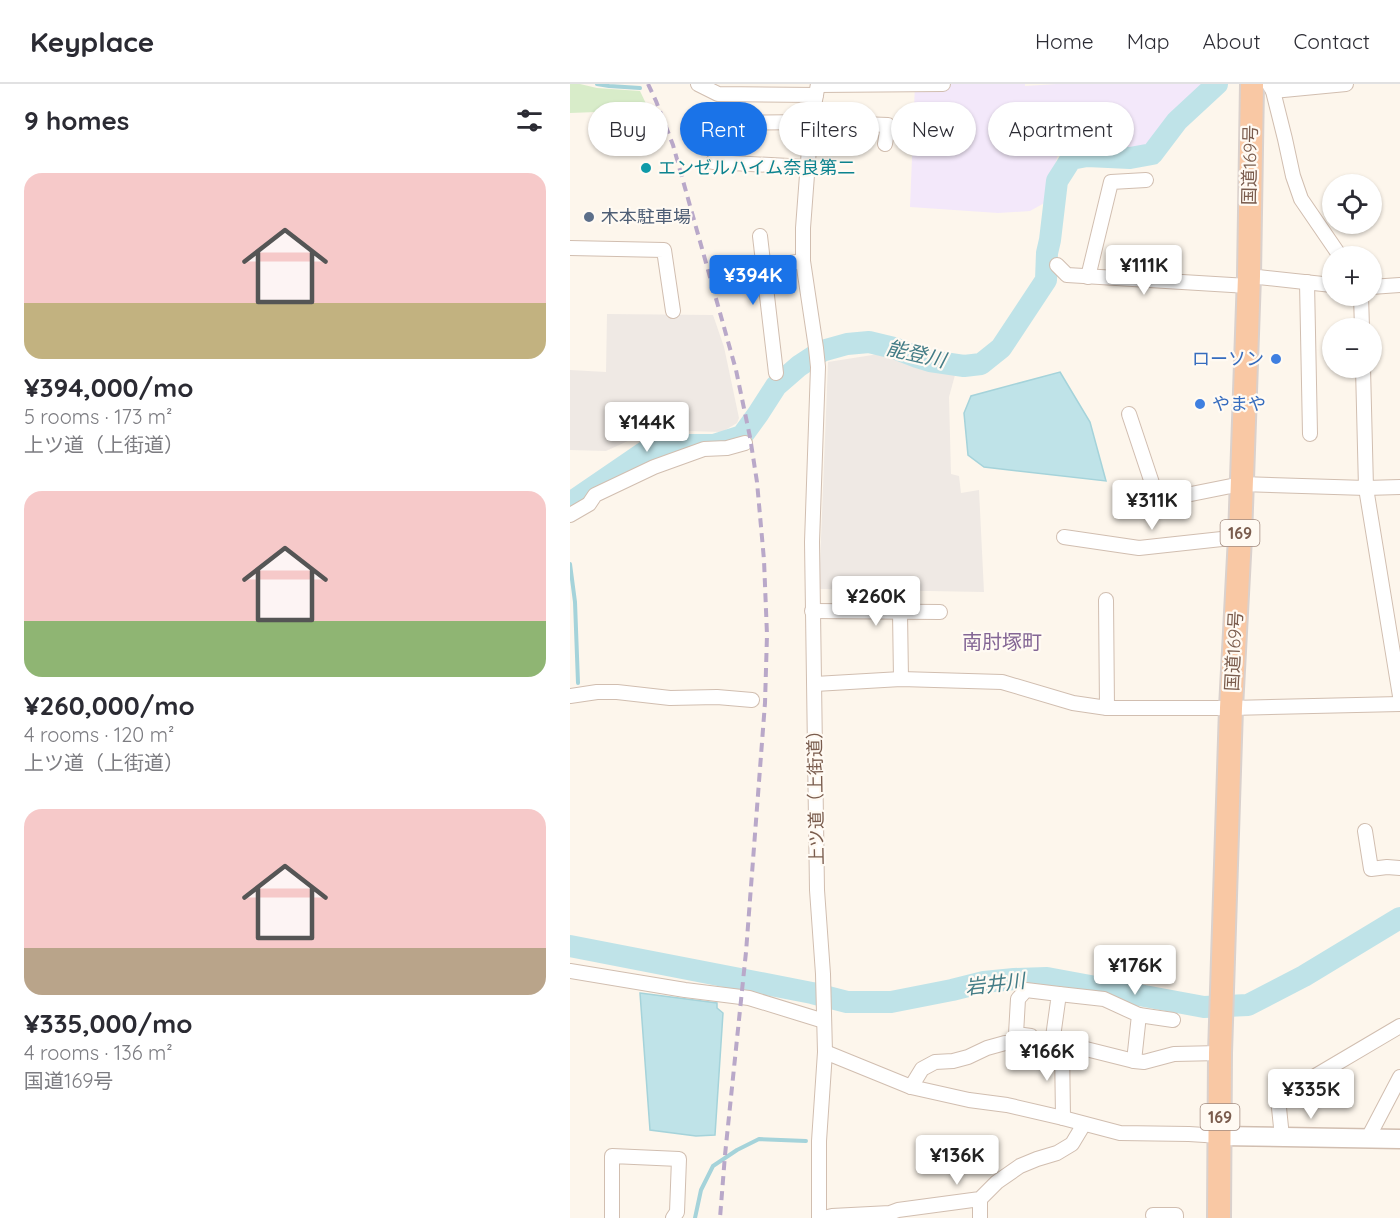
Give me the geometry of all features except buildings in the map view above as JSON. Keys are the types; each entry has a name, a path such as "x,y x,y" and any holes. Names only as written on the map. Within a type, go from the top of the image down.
{"highway":[{"name":"国道169号","path":"1219,1218 1220,1053 1231,708 1249,281 1264,86"}],"street":[{"path":"698,84 718,94 943,84"},
{"path":"1333,246 1301,199 1293,176 1286,139 1264,86 1346,84"},
{"path":"879,125 888,125 885,144"},
{"name":"上ツ道（上街道）","path":"808,156 803,261 816,355 812,611 817,890 823,974 825,1052 819,1141 821,1218"},
{"path":"712,162 807,167"},
{"path":"1088,277 1111,182 1146,180"},
{"path":"760,236 777,373"},
{"path":"570,248 664,250 673,311"},
{"path":"764,267 803,261"},
{"path":"1057,265 1067,275 1088,277 1322,284"},
{"path":"1307,282 1310,434"},
{"path":"1382,286 1400,285"},
{"path":"1363,378 1366,488 1400,696"},
{"path":"1129,414 1158,501"},
{"path":"570,515 590,504 595,495 654,467 704,448 727,448 745,443"},
{"path":"1141,504 1241,484 1400,487"},
{"path":"1064,537 1139,548 1240,537"},
{"path":"1106,600 1107,708"},
{"path":"812,611 940,612"},
{"path":"900,612 901,679"},
{"path":"814,684 901,679 1002,682 1073,703 1107,708 1400,704"},
{"path":"570,696 617,692 670,698 752,700"},
{"path":"1365,831 1371,869 1400,868"},
{"path":"570,971 749,998 824,1021"},
{"path":"1038,1043 1037,1037 1016,1034 1018,999 1026,990 1104,999 1139,1015 1173,1020"},
{"path":"1059,994 1057,1045 1063,1118"},
{"path":"1134,1061 1139,1015"},
{"path":"1282,1137 1278,1098 1400,1026"},
{"path":"911,1087 922,1069 935,1062 968,1057 1005,1043 1038,1043 1082,1048 1144,1062 1174,1054 1220,1053"},
{"path":"825,1052 911,1087 938,1094 1007,1105 1120,1134 1400,1140"},
{"path":"1368,1138 1400,1077"},
{"path":"821,1218 890,1216 898,1210 980,1199 997,1182 1020,1166 1057,1153 1072,1144 1084,1124"},
{"path":"612,1218 612,1156 679,1159 677,1212 673,1218"},
{"path":"980,1199 980,1218"},
{"path":"1154,1215 1176,1215 1176,1218"}],"shaded area":[{"path":"915,84 1025,84 1025,86 1216,84 1178,117 1169,120 1151,147 1134,152 1134,102 988,102 988,156 1058,156 1048,201 1030,211 998,213 910,207 912,156 976,156 976,102 914,102"},
{"path":"607,314 713,315 724,347 739,418 737,423 722,432 652,430 606,451 570,450 570,370 606,372"},
{"path":"885,353 955,375 949,397 951,474 959,476 961,493 979,490 984,592 819,589 828,362"}],"green space":[{"path":"570,84 640,91 645,102 588,102 588,112 570,113"}],"water":[{"path":"1060,372 1090,422 1106,481 984,467 968,455 964,413 971,396"},
{"path":"640,993 717,1003 717,1008 723,1013 715,1135 696,1136 650,1130"}],"waterway":[{"path":"597,84 640,88"},
{"name":"能登川","path":"570,503 649,449 679,445 714,445 742,436 776,386 799,366 822,351 847,344 869,342 930,361 964,366 981,364 1001,348 1046,280 1047,253 1057,181 1071,159 1087,156 1130,158 1152,154 1177,121 1217,84"},
{"path":"570,564 575,602 578,683"},
{"name":"岩井川","path":"570,946 812,993 847,1002 891,1002 984,982 1047,978 1204,1007 1248,1005 1304,976 1400,918"},
{"path":"695,1218 701,1190 713,1166 759,1139 806,1141"}],"railway":[{"path":"648,84 673,145 736,370 757,482 764,560 767,635 765,703 746,952 720,1218"}],"place":[{"name":"エンゼルハイム奈良第二","path":"646,168"},
{"name":"木本駐車場","path":"589,217"},
{"name":"ローソン","path":"1276,359"},
{"name":"やまや","path":"1200,404"}],"district":[{"name":"南肘塚町","path":"1002,642"}]}
